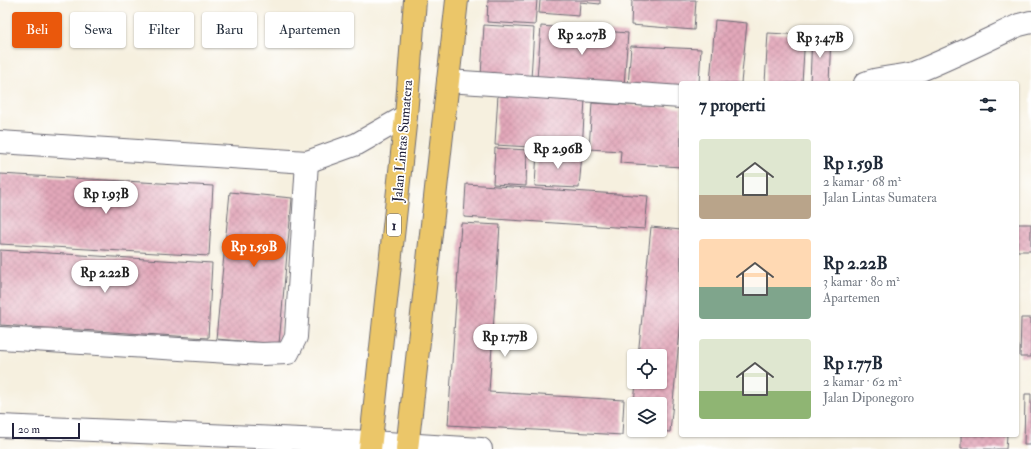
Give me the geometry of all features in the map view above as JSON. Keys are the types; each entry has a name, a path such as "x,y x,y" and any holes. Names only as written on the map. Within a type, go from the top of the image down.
{"highway":[{"name":"Jalan Lintas Sumatera","path":"371,446 406,116 415,0"},
{"path":"408,447 457,0"}],"street":[{"path":"870,81 875,79 895,78 915,72 1019,25 1031,22"},
{"path":"448,81 679,98"},
{"path":"0,142 307,162 357,144 406,116"},
{"path":"0,338 262,354 288,353 296,338 307,162"},
{"path":"0,426 371,446 481,449"}],"building":[{"path":"488,0 537,0 535,25 487,22"},
{"path":"540,0 600,0 600,4 580,2 579,16 539,13"},
{"path":"632,0 696,0 694,30 631,25"},
{"path":"715,20 747,23 741,81 710,81"},
{"path":"484,25 534,28 531,79 481,76"},
{"path":"541,26 628,33 624,86 537,79"},
{"path":"768,33 805,35 802,81 765,81"},
{"path":"812,34 831,35 829,81 810,81"},
{"path":"631,46 701,49 699,81 679,81 679,88 628,86"},
{"path":"498,94 585,99 582,150 495,145"},
{"path":"592,103 679,108 679,167 620,163 621,151 589,149"},
{"path":"495,148 527,150 526,186 493,184"},
{"path":"537,151 582,154 579,188 535,186"},
{"path":"0,174 213,186 209,256 0,244"},
{"path":"466,184 648,196 645,229 464,217"},
{"path":"230,192 292,198 279,344 216,339"},
{"path":"461,223 500,225 489,392 624,400 622,435 448,425"},
{"path":"1019,224 1031,224 1031,251 1019,251"},
{"path":"651,227 679,230 679,341 670,432 667,432 667,397 635,397 635,389 667,389 667,349 639,349"},
{"path":"0,250 212,263 208,338 0,325"},
{"path":"1021,318 1031,318 1031,357 1020,357"},
{"path":"1025,394 1031,394 1031,445 1024,445"},
{"path":"961,437 1007,437 1006,449 961,449"}]}
